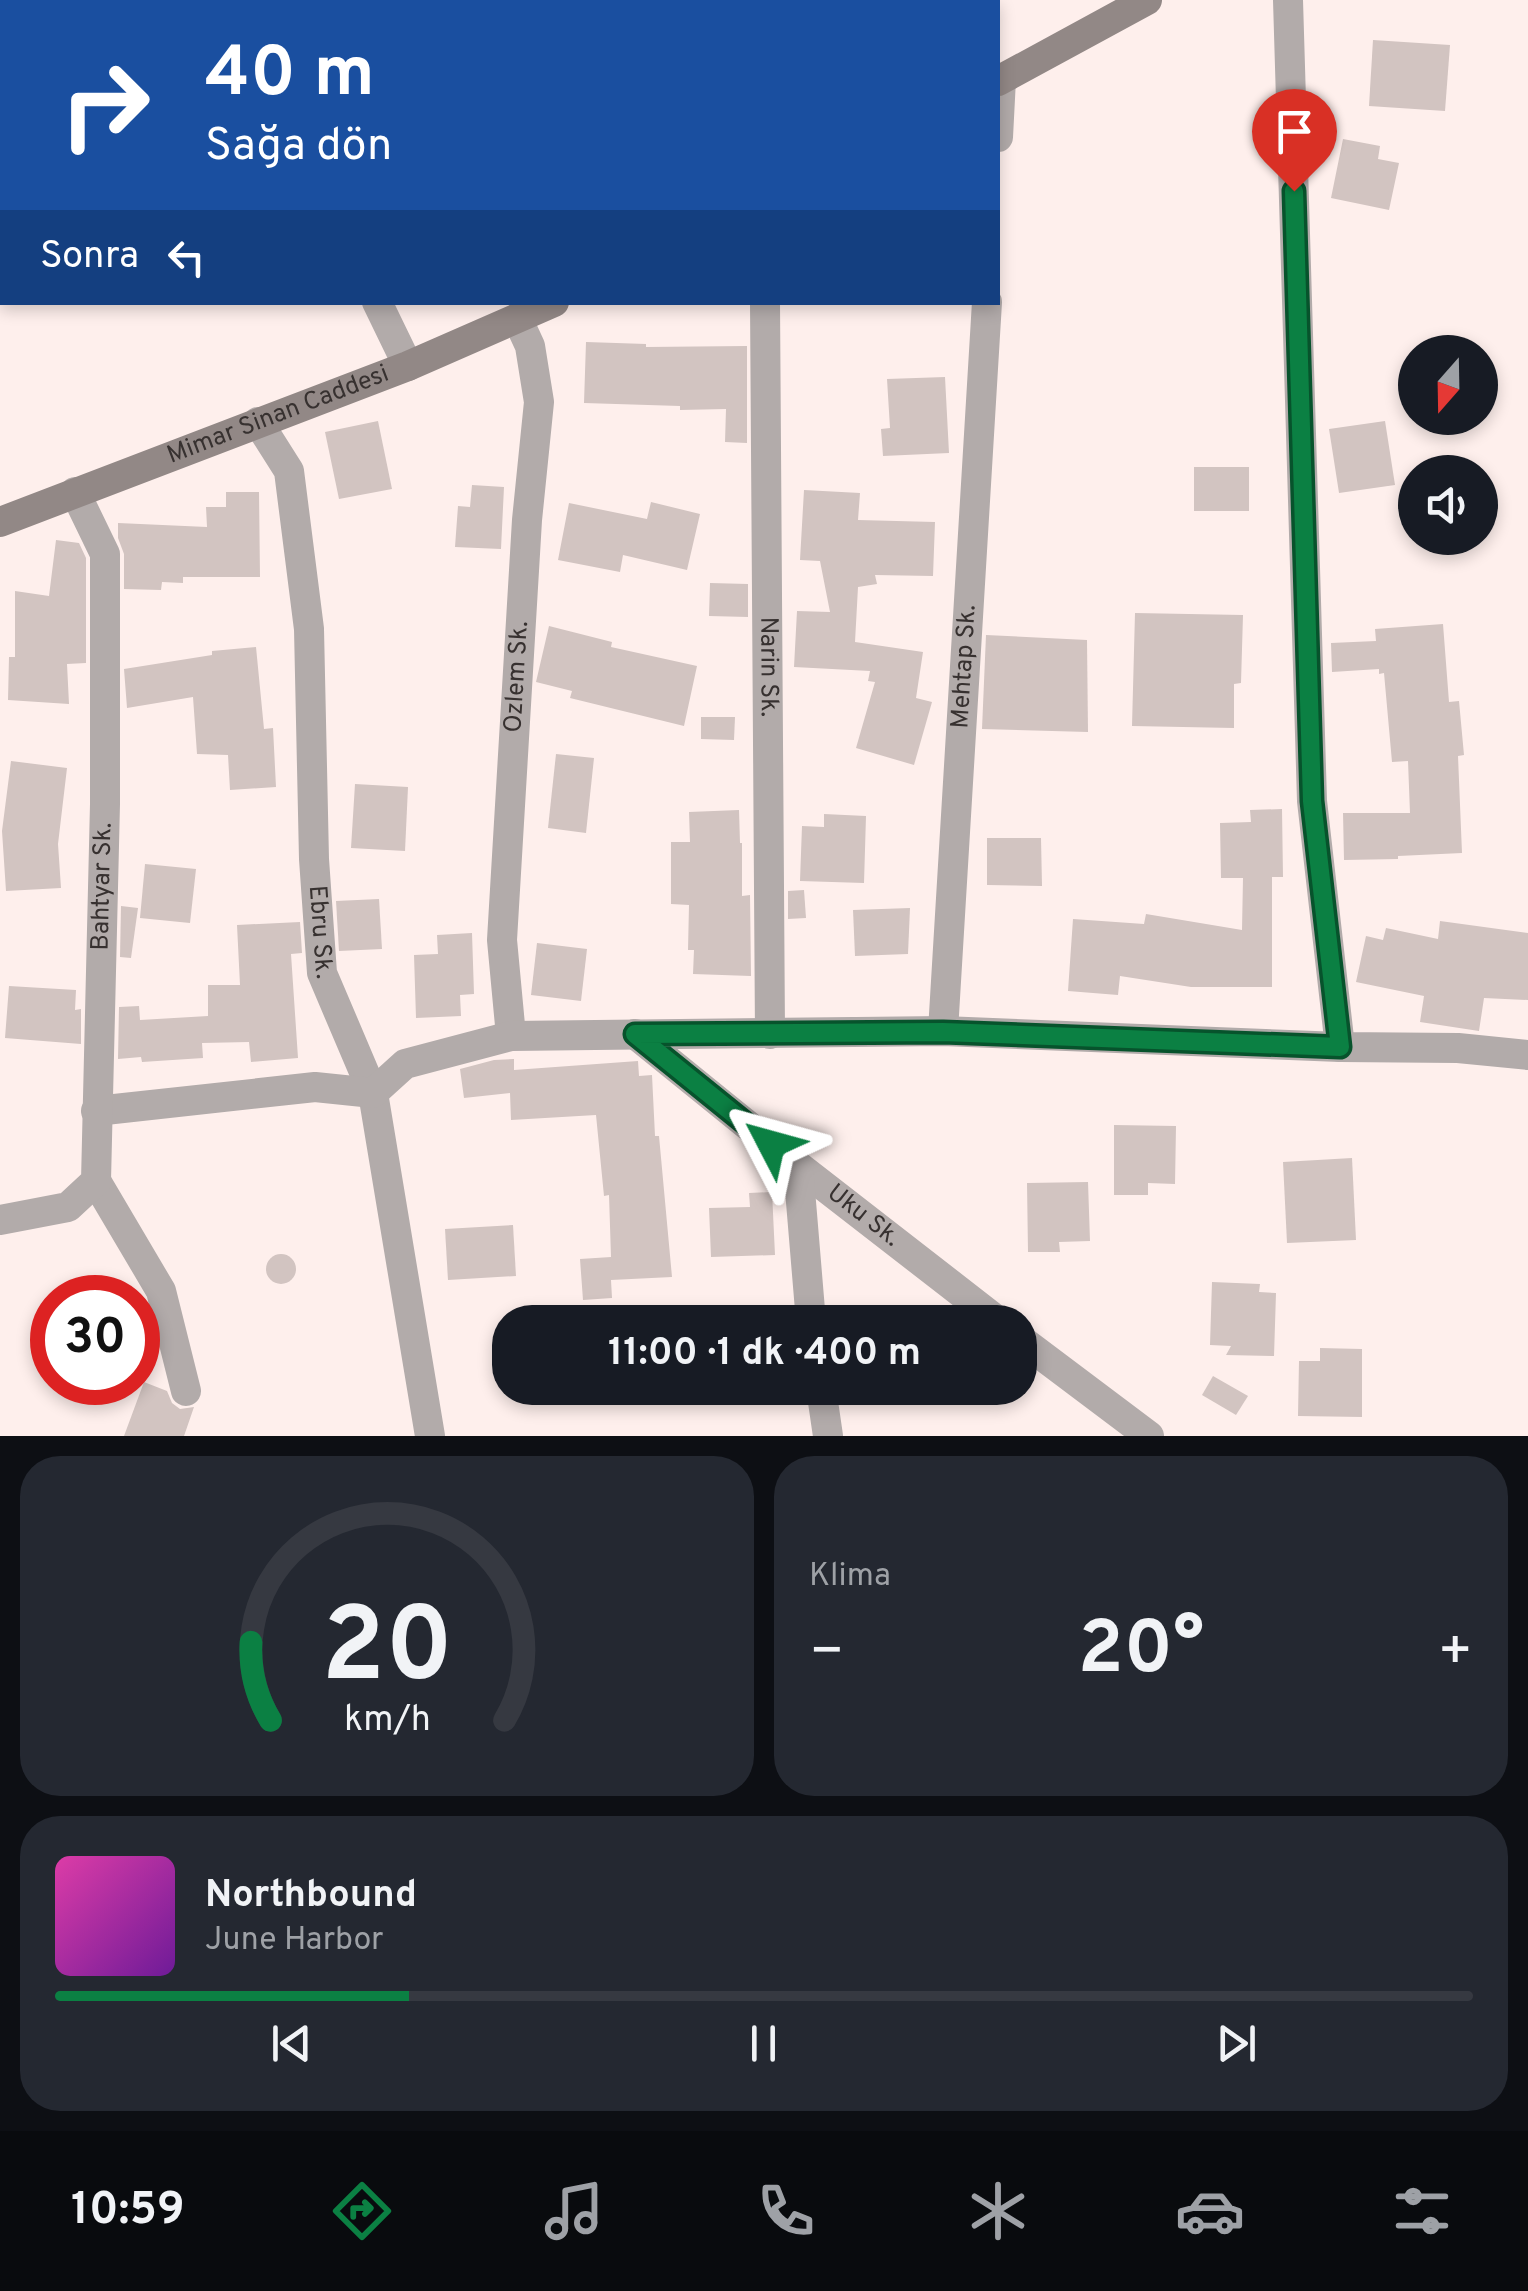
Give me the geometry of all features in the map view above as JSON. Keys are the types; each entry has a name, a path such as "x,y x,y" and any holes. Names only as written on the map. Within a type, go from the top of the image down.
{"street":[{"path":"1000,79 1147,0"},
{"path":"1288,0 1312,801 1340,1047"},
{"path":"378,305 408,366"},
{"name":"Mimar Sinan Caddesi","path":"0,522 408,366 548,305"},
{"name":"Narin Sk.","path":"765,305 770,1034"},
{"name":"Mehtap Sk.","path":"943,1032 988,305"},
{"name":"Ozlem Sk.","path":"511,1036 502,940 524,559 538,402 530,346 518,320"},
{"name":"Ebru Sk.","path":"258,422 289,471 309,628 314,859 322,973 372,1094 430,1436"},
{"name":"Bahtyar Sk.","path":"76,492 105,554 105,804 96,1181"},
{"path":"96,1111 315,1087 372,1094 406,1064 511,1036 943,1032 1458,1048 1528,1055"},
{"name":"Uku Sk.","path":"635,1034 977,1305"},
{"path":"798,1166 809,1305"},
{"path":"0,1220 68,1207 96,1181 161,1291 186,1391"},
{"path":"1037,1351 1148,1436"},
{"path":"1104,1404 1107,1436"},
{"path":"823,1405 828,1436"}],"building":[{"path":"1373,40 1450,45 1445,111 1369,106"},
{"path":"1343,139 1380,146 1378,159 1399,163 1389,210 1331,198"},
{"path":"586,342 646,347 747,346 747,443 725,442 726,409 584,403"},
{"path":"945,377 949,453 883,456 881,429 890,428 887,379"},
{"path":"378,421 392,489 339,499 325,432"},
{"path":"1385,421 1395,485 1339,493 1329,429"},
{"path":"1194,467 1249,467 1249,511 1194,511"},
{"path":"472,485 504,487 501,549 455,547 458,506 470,507"},
{"path":"804,490 860,493 858,520 935,522 933,576 875,575 877,584 858,587 855,642 923,652 916,698 932,702 914,765 856,748 875,682 868,681 870,671 794,667 797,611 830,612 820,561 800,560"},
{"path":"226,492 259,492 260,577 183,577 183,583 162,582 161,590 124,589 124,554 118,523 207,527 206,507 226,507"},
{"path":"651,502 700,514 687,570 623,555 620,572 558,560 569,503 647,519"},
{"path":"56,540 79,543 86,558 86,663 67,664 69,704 8,700 9,657 15,657 15,591 49,596"},
{"path":"710,583 748,584 748,617 709,616"},
{"path":"1135,613 1243,615 1241,683 1234,684 1234,728 1132,726"},
{"path":"1443,624 1449,702 1459,701 1464,755 1458,756 1462,853 1344,860 1343,813 1410,813 1408,761 1392,762 1384,673 1379,674 1379,669 1332,672 1331,643 1376,641 1375,629"},
{"path":"549,626 612,642 611,647 697,666 684,726 570,698 572,691 536,682"},
{"path":"986,635 1087,640 1088,732 982,729"},
{"path":"256,647 264,729 273,728 276,787 230,790 228,755 197,754 193,697 127,708 124,669 212,655 212,651"},
{"path":"701,717 735,717 734,740 701,739"},
{"path":"556,754 594,758 586,833 548,828"},
{"path":"11,761 67,768 58,844 61,888 6,891 2,831"},
{"path":"355,784 408,787 405,851 351,848"},
{"path":"1282,809 1283,877 1272,877 1272,987 1191,987 1120,976 1118,995 1068,991 1073,919 1144,924 1146,914 1242,930 1243,878 1221,878 1220,823 1251,822 1250,810"},
{"path":"739,810 742,896 750,895 751,976 693,974 694,950 688,950 689,905 671,904 671,842 690,842 689,812"},
{"path":"824,814 866,816 864,883 800,881 802,826 824,827"},
{"path":"987,838 1041,838 1042,886 987,885"},
{"path":"145,864 196,869 190,923 140,918"},
{"path":"804,890 806,918 788,919 788,891"},
{"path":"379,899 382,949 339,951 336,901"},
{"path":"121,906 138,908 131,958 120,957"},
{"path":"910,908 908,954 855,956 853,910"},
{"path":"1440,921 1528,933 1528,1000 1484,998 1479,1031 1420,1022 1424,996 1356,982 1366,936 1383,940 1386,928 1438,939"},
{"path":"300,922 302,953 291,954 298,1058 251,1062 249,1042 202,1043 203,1058 142,1062 141,1057 118,1059 119,1007 139,1006 140,1020 208,1016 208,985 240,985 237,925"},
{"path":"472,933 474,994 460,995 461,1016 416,1018 414,955 438,954 437,935"},
{"path":"537,943 587,949 581,1001 531,995"},
{"path":"9,986 76,990 75,1010 81,1009 81,1044 5,1038"},
{"path":"514,1059 514,1070 638,1061 639,1076 652,1075 655,1136 659,1136 672,1277 611,1280 612,1298 583,1300 580,1259 611,1257 609,1195 604,1196 596,1115 511,1120 510,1093 464,1098 460,1069"},
{"path":"1114,1125 1176,1126 1175,1184 1148,1183 1148,1195 1114,1195"},
{"path":"1352,1158 1356,1240 1287,1243 1283,1162"},
{"path":"1088,1182 1090,1241 1059,1242 1060,1252 1028,1252 1027,1183"},
{"path":"772,1192 775,1255 711,1257 709,1208 750,1207 749,1193"},
{"path":"513,1225 516,1276 448,1280 445,1229"},
{"path":"281,1254 292,1258 296,1269 292,1280 281,1284 270,1280 266,1269 270,1258"},
{"path":"1212,1282 1260,1284 1259,1292 1276,1293 1274,1356 1226,1355 1231,1346 1210,1345"},
{"path":"1320,1348 1362,1349 1362,1417 1298,1416 1299,1361 1320,1361"},
{"path":"1213,1376 1248,1396 1236,1415 1202,1395"},
{"path":"160,1388 167,1391 180,1409 194,1407 184,1436 124,1436 135,1405 160,1405"}],"route":[{"path":"771,1144 635,1034 943,1032 1340,1047 1312,801 1294,191"}]}
